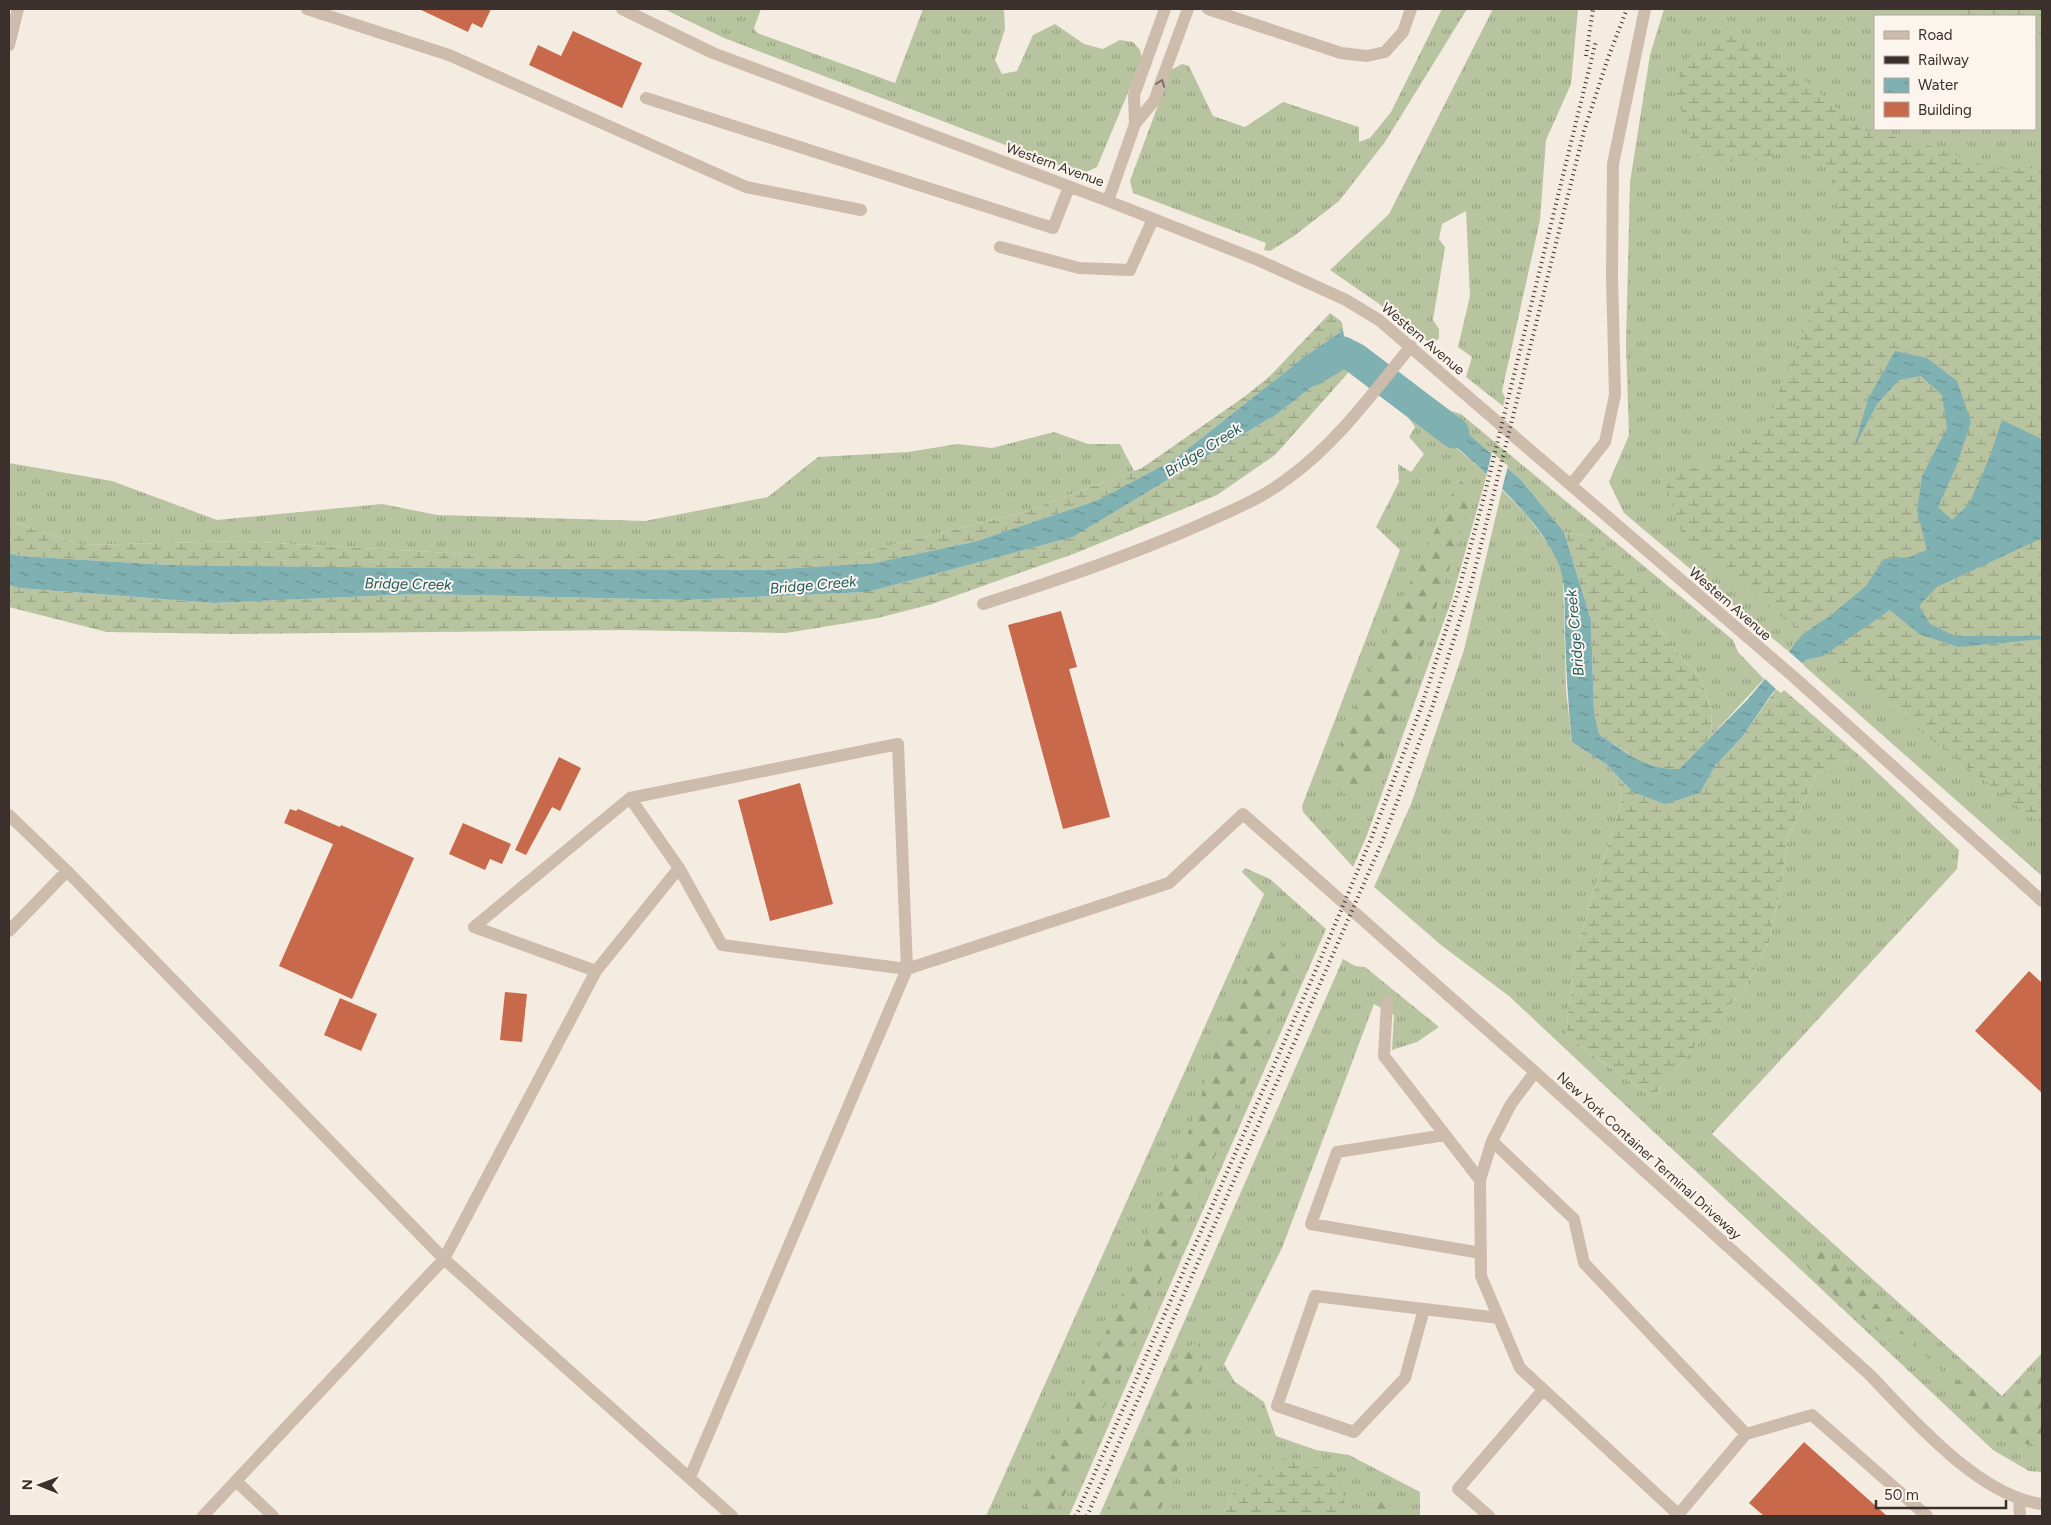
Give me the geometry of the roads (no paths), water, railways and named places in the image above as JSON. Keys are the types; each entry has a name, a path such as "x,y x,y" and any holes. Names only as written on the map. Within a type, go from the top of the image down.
{"street":[{"path":"9,45 18,9"},
{"path":"307,9 449,55 746,187 861,210"},
{"name":"Western Avenue","path":"622,9 713,53 1069,186 1258,260 1346,300 1379,320 1794,678 2042,901"},
{"path":"1135,124 1134,96 1165,9"},
{"path":"1108,201 1135,124 1154,101 1188,9"},
{"path":"1208,9 1341,52 1368,56 1385,52 1403,32 1410,9"},
{"path":"1570,485 1605,442 1615,395 1612,276 1613,164 1645,9"},
{"path":"646,98 1053,228 1069,186"},
{"path":"1000,247 1079,268 1130,270 1153,219"},
{"path":"983,604 1115,559 1182,532 1256,498 1288,479 1314,458 1336,436 1411,346"},
{"path":"596,971 474,927 630,798 898,744 907,969 690,1477"},
{"path":"630,798 679,868 722,945 907,969"},
{"name":"New York Container Terminal Driveway","path":"907,969 1169,883 1243,814 1535,1072 1870,1375 1913,1420 1959,1461 1992,1487 2020,1499 2042,1504"},
{"path":"9,815 67,871 444,1259 732,1516"},
{"path":"203,1516 444,1259 596,971 679,868"},
{"path":"9,931 67,871"},
{"path":"1387,1001 1384,1056 1480,1180"},
{"path":"1535,1072 1511,1104 1492,1141 1480,1180 1481,1276 1520,1368 1678,1516 1746,1434 1812,1415 1927,1516"},
{"path":"1445,1135 1337,1152 1311,1224 1481,1253"},
{"path":"1492,1141 1574,1219 1584,1263 1746,1434"},
{"path":"1424,1309 1405,1378 1354,1432 1277,1406 1315,1296 1424,1309 1499,1318"},
{"path":"1489,1516 1458,1489 1544,1390"},
{"path":"236,1481 273,1516"},
{"path":"2020,1499 2020,1516"}],"water":[{"path":"1343,330 1348,359 1277,414 1073,537 868,592 687,600 418,594 214,603 19,588 9,585 9,553 19,556 170,565 427,568 764,570 874,563 977,541 1098,500 1175,459 1304,357"},
{"path":"1895,351 1927,358 1957,381 1971,422 1956,467 1938,507 1952,520 1969,504 1990,456 2002,420 2042,439 2042,538 1937,587 1919,606 1930,624 1955,636 2042,636 2042,639 1958,647 1919,634 1890,610 1823,656 1806,660 1773,692 1743,736 1715,766 1700,793 1665,804 1633,792 1606,764 1572,742 1569,714 1564,588 1562,575 1553,553 1538,529 1519,506 1472,461 1407,406 1438,407 1521,480 1564,532 1591,620 1594,713 1599,734 1645,763 1667,769 1679,769 1748,699 1803,634 1830,616 1866,586 1884,559 1910,557 1927,550 1917,511 1922,476 1947,428 1942,395 1921,376 1899,380 1877,404 1854,448 1868,399"}],"waterway":[{"name":"Bridge Creek","path":"1311,371 1343,352 1355,358 1454,433"}],"railway":[{"path":"1586,56 1593,9"},
{"path":"1087,1516 1382,842 1431,711 1470,589 1584,131 1608,58 1627,9"},
{"path":"1076,1516 1318,965 1371,839 1422,705 1459,589 1485,493 1596,41"}]}
